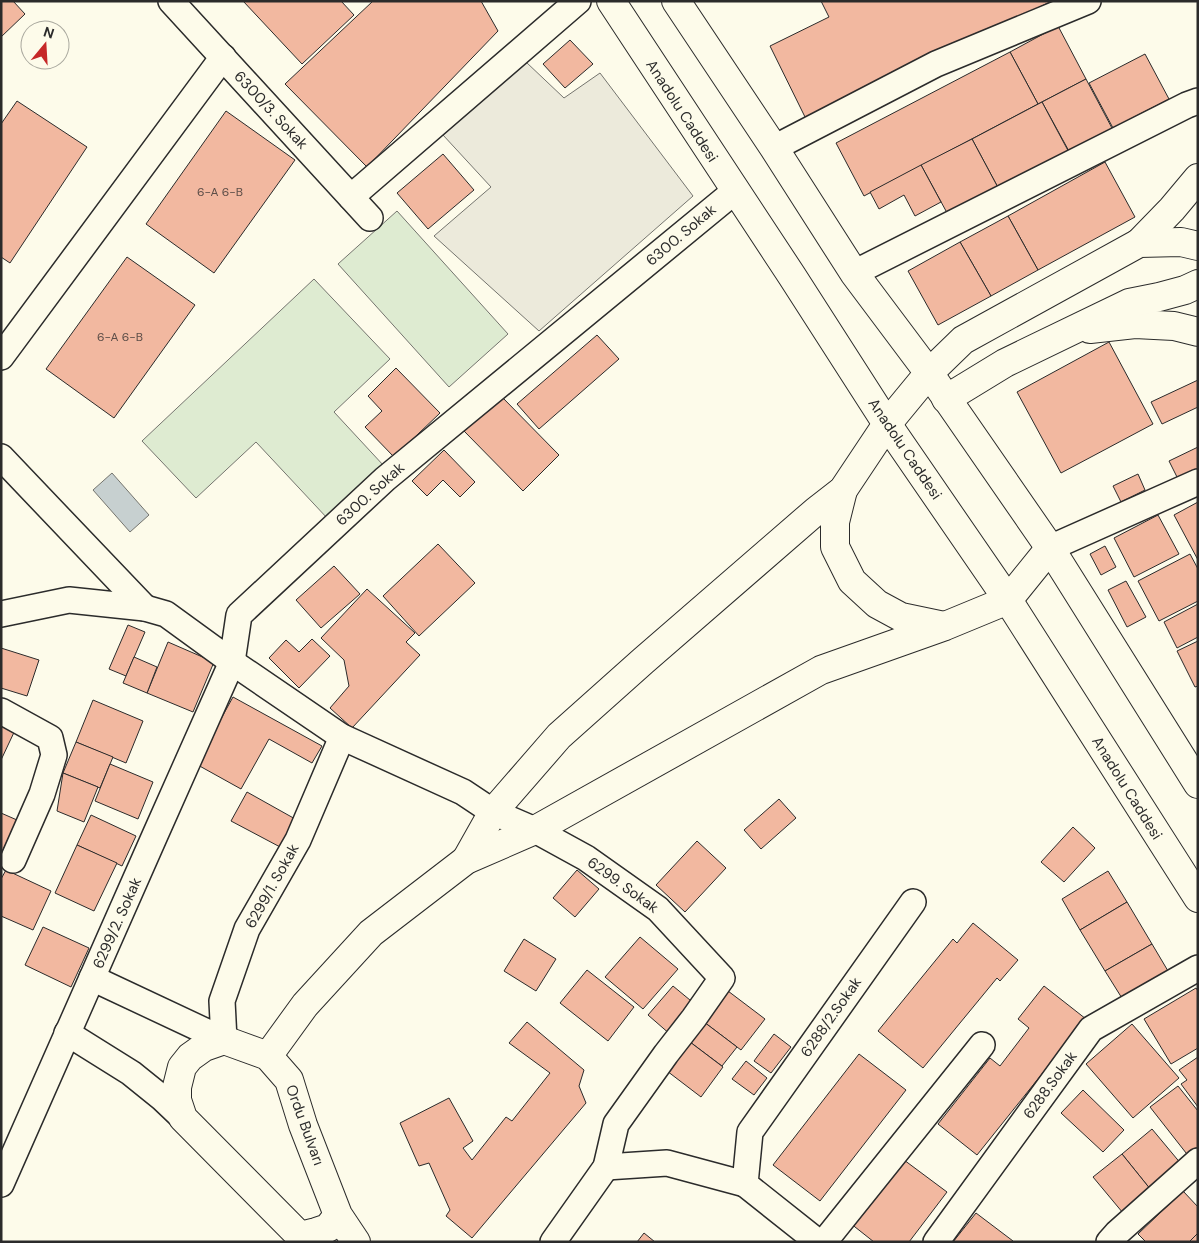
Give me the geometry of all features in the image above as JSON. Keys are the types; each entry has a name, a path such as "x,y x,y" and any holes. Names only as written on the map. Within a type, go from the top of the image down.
{"main road":[{"name":"Anadolu Caddesi","path":"611,1 887,424 1008,600 1198,898"},
{"path":"676,1 774,148 854,273 929,373 1050,548 1198,784"},
{"path":"466,860 493,812 559,736 808,517 843,490 887,424 929,373 963,340 1139,243 1172,209 1198,178"},
{"path":"1139,243 1181,242 1198,246"},
{"path":"946,399 1005,363 1129,303 1177,292 1198,284"},
{"path":"1069,331 1135,324 1174,326 1198,332"},
{"path":"843,490 835,522 835,547 852,581 877,604 901,617 945,626"},
{"path":"268,1056 305,1004 371,933 466,860 535,830 821,670 945,626 1008,600 1050,548"},
{"path":"224,1040 204,1047 190,1057 182,1068 177,1087 177,1100 183,1118 300,1240 328,1228 338,1215"},
{"name":"Ordu Bulvarı","path":"224,1040 268,1056 289,1080 303,1124 338,1215 356,1242"}],"street":[{"name":"6300/3. Sokak","path":"171,1 370,218"},
{"path":"351,197 578,1"},
{"path":"774,148 936,64 1088,1"},
{"path":"1,357 223,57"},
{"path":"854,273 1198,101"},
{"name":"6300. Sokak","path":"232,662 239,615 385,479 735,191"},
{"path":"1,457 144,608"},
{"path":"1050,548 1198,482"},
{"path":"1,614 69,600 144,608 166,614 232,662"},
{"name":"6299. Sokak","path":"232,662 342,737 463,792 493,812 535,830 586,858 658,909 722,978 616,1124 606,1167 553,1242"},
{"name":"6299/2. Sokak","path":"1,1184 232,662"},
{"path":"1,711 50,738 54,755 42,794 13,860"},
{"name":"6299/1. Sokak","path":"224,1040 222,1001 247,929 298,840 342,737"},
{"name":"6288/2.Sokak","path":"746,1184 750,1132 913,902"},
{"name":"6288.Sokak","path":"936,1242 1091,1029 1198,968"},
{"name":"Ordu Bulvarı","path":"92,978 224,1040"},
{"path":"67,1033 131,1073 183,1118"},
{"path":"606,1167 667,1163 746,1184 810,1239 982,1045"},
{"path":"1117,1239 1198,1161"}],"green space":[{"path":"397,211 508,334 449,387 338,264"},
{"path":"314,279 390,359 334,412 384,466 328,519 256,442 196,498 142,441"}],"shaded area":[{"path":"526,62 564,98 600,73 693,196 539,331 434,236 491,187 443,135"},
{"path":"112,473 149,515 130,532 93,490"}],"building":[{"path":"1,1 13,1 25,14 1,37"},
{"path":"243,1 341,1 354,15 302,64"},
{"path":"373,1 481,1 498,31 367,167 285,84"},
{"path":"821,1 1052,1 807,121 770,46 829,17"},
{"path":"1058,26 1086,79 1038,104 1010,52"},
{"path":"570,40 593,64 565,88 543,64"},
{"path":"1010,52 1038,104 864,196 836,143"},
{"path":"1145,54 1169,99 1113,128 1089,83"},
{"path":"1086,79 1113,130 1070,153 1042,102"},
{"path":"17,101 87,147 10,263 1,257 1,124"},
{"path":"1042,102 1072,158 1002,195 972,139"},
{"path":"226,111 295,160 214,273 146,224"},
{"path":"972,139 1002,195 952,222 921,165"},
{"path":"443,154 474,190 428,229 397,193"},
{"path":"1105,162 1135,217 1038,270 1008,216"},
{"path":"921,165 941,202 915,216 904,195 879,209 870,192"},
{"path":"1008,216 1038,270 991,296 960,242"},
{"path":"960,242 991,296 938,325 908,271"},
{"path":"127,257 195,305 114,418 46,369"},
{"path":"597,335 619,359 539,429 517,404"},
{"path":"1109,342 1153,424 1061,473 1017,392"},
{"path":"396,368 440,413 394,457 365,427 382,411 368,396"},
{"path":"1198,380 1198,407 1162,424 1151,402"},
{"path":"500,395 559,455 523,491 464,431"},
{"path":"1198,447 1198,472 1179,481 1169,461"},
{"path":"444,450 475,482 460,497 443,480 427,496 412,481"},
{"path":"1138,474 1145,490 1121,502 1113,486"},
{"path":"1198,502 1198,560 1174,515"},
{"path":"1158,515 1179,554 1134,577 1114,538"},
{"path":"438,544 475,583 419,636 383,596"},
{"path":"1105,546 1116,567 1101,575 1090,554"},
{"path":"1190,554 1198,569 1198,601 1159,621 1138,581"},
{"path":"334,566 360,594 321,628 296,600"},
{"path":"1126,581 1146,617 1127,627 1108,590"},
{"path":"367,589 415,633 406,642 420,655 352,728 330,708 349,686 344,660 321,638"},
{"path":"1198,604 1198,637 1177,648 1164,622"},
{"path":"128,625 145,632 126,676 109,669"},
{"path":"312,639 330,656 299,688 269,658 286,640 299,652"},
{"path":"1198,641 1198,686 1195,687 1177,651"},
{"path":"168,642 214,662 193,712 147,693"},
{"path":"1,648 39,660 27,696 1,688"},
{"path":"134,657 157,667 147,693 123,683"},
{"path":"233,697 322,746 312,763 269,739 241,789 196,764"},
{"path":"93,700 143,721 126,763 76,742"},
{"path":"1,718 17,726 1,760"},
{"path":"76,742 113,757 100,788 63,773"},
{"path":"110,764 153,782 138,819 95,801"},
{"path":"63,773 98,787 84,822 57,811"},
{"path":"247,792 297,820 282,848 231,821"},
{"path":"779,799 796,818 761,849 744,830"},
{"path":"1,813 17,820 1,854"},
{"path":"91,815 136,836 122,866 77,845"},
{"path":"1073,827 1095,848 1064,882 1041,862"},
{"path":"697,841 726,868 685,912 656,885"},
{"path":"77,845 117,863 94,911 55,893"},
{"path":"6,870 51,891 33,930 1,916 1,879"},
{"path":"577,870 599,889 575,917 553,898"},
{"path":"1108,871 1127,902 1080,930 1062,899"},
{"path":"1127,902 1152,944 1105,971 1080,930"},
{"path":"973,923 1018,960 1000,981 997,978 923,1068 878,1031 953,939 957,943"},
{"path":"43,927 89,948 71,987 25,965"},
{"path":"640,937 678,969 643,1009 605,977"},
{"path":"524,939 556,959 536,991 504,971"},
{"path":"1152,944 1171,976 1125,1003 1105,971"},
{"path":"587,970 634,1007 608,1041 560,1003"},
{"path":"673,986 696,1005 671,1035 648,1015"},
{"path":"1044,986 1086,1019 977,1155 938,1124 990,1058 1000,1066 1029,1028 1018,1019"},
{"path":"1196,988 1198,991 1198,1048 1171,1064 1144,1019"},
{"path":"728,991 765,1019 741,1050 704,1022"},
{"path":"527,1022 584,1070 579,1086 586,1103 472,1238 446,1216 450,1210 429,1163 419,1166 400,1123 449,1098 473,1141 463,1148 472,1160 506,1117 512,1121 550,1073 509,1043"},
{"path":"704,1022 737,1047 722,1066 690,1042"},
{"path":"1132,1024 1179,1078 1133,1118 1086,1064"},
{"path":"774,1034 791,1047 771,1073 754,1061"},
{"path":"690,1042 723,1067 701,1097 667,1071"},
{"path":"859,1054 906,1090 820,1201 773,1165"},
{"path":"1198,1057 1198,1107 1181,1084 1187,1080 1179,1070"},
{"path":"746,1061 767,1078 754,1095 732,1079"},
{"path":"1178,1086 1198,1111 1198,1152 1190,1158 1150,1107"},
{"path":"1083,1090 1124,1130 1103,1152 1061,1113"},
{"path":"1152,1129 1182,1165 1151,1190 1122,1154"},
{"path":"1122,1154 1151,1190 1123,1213 1093,1177"},
{"path":"900,1157 947,1192 909,1242 874,1242 850,1223"},
{"path":"1183,1191 1198,1207 1198,1233 1189,1242 1146,1242 1138,1234"},
{"path":"976,1213 1013,1241 953,1242"},
{"path":"644,1233 655,1242 637,1242"},
{"path":"1198,1233 1198,1242 1189,1242"}]}
